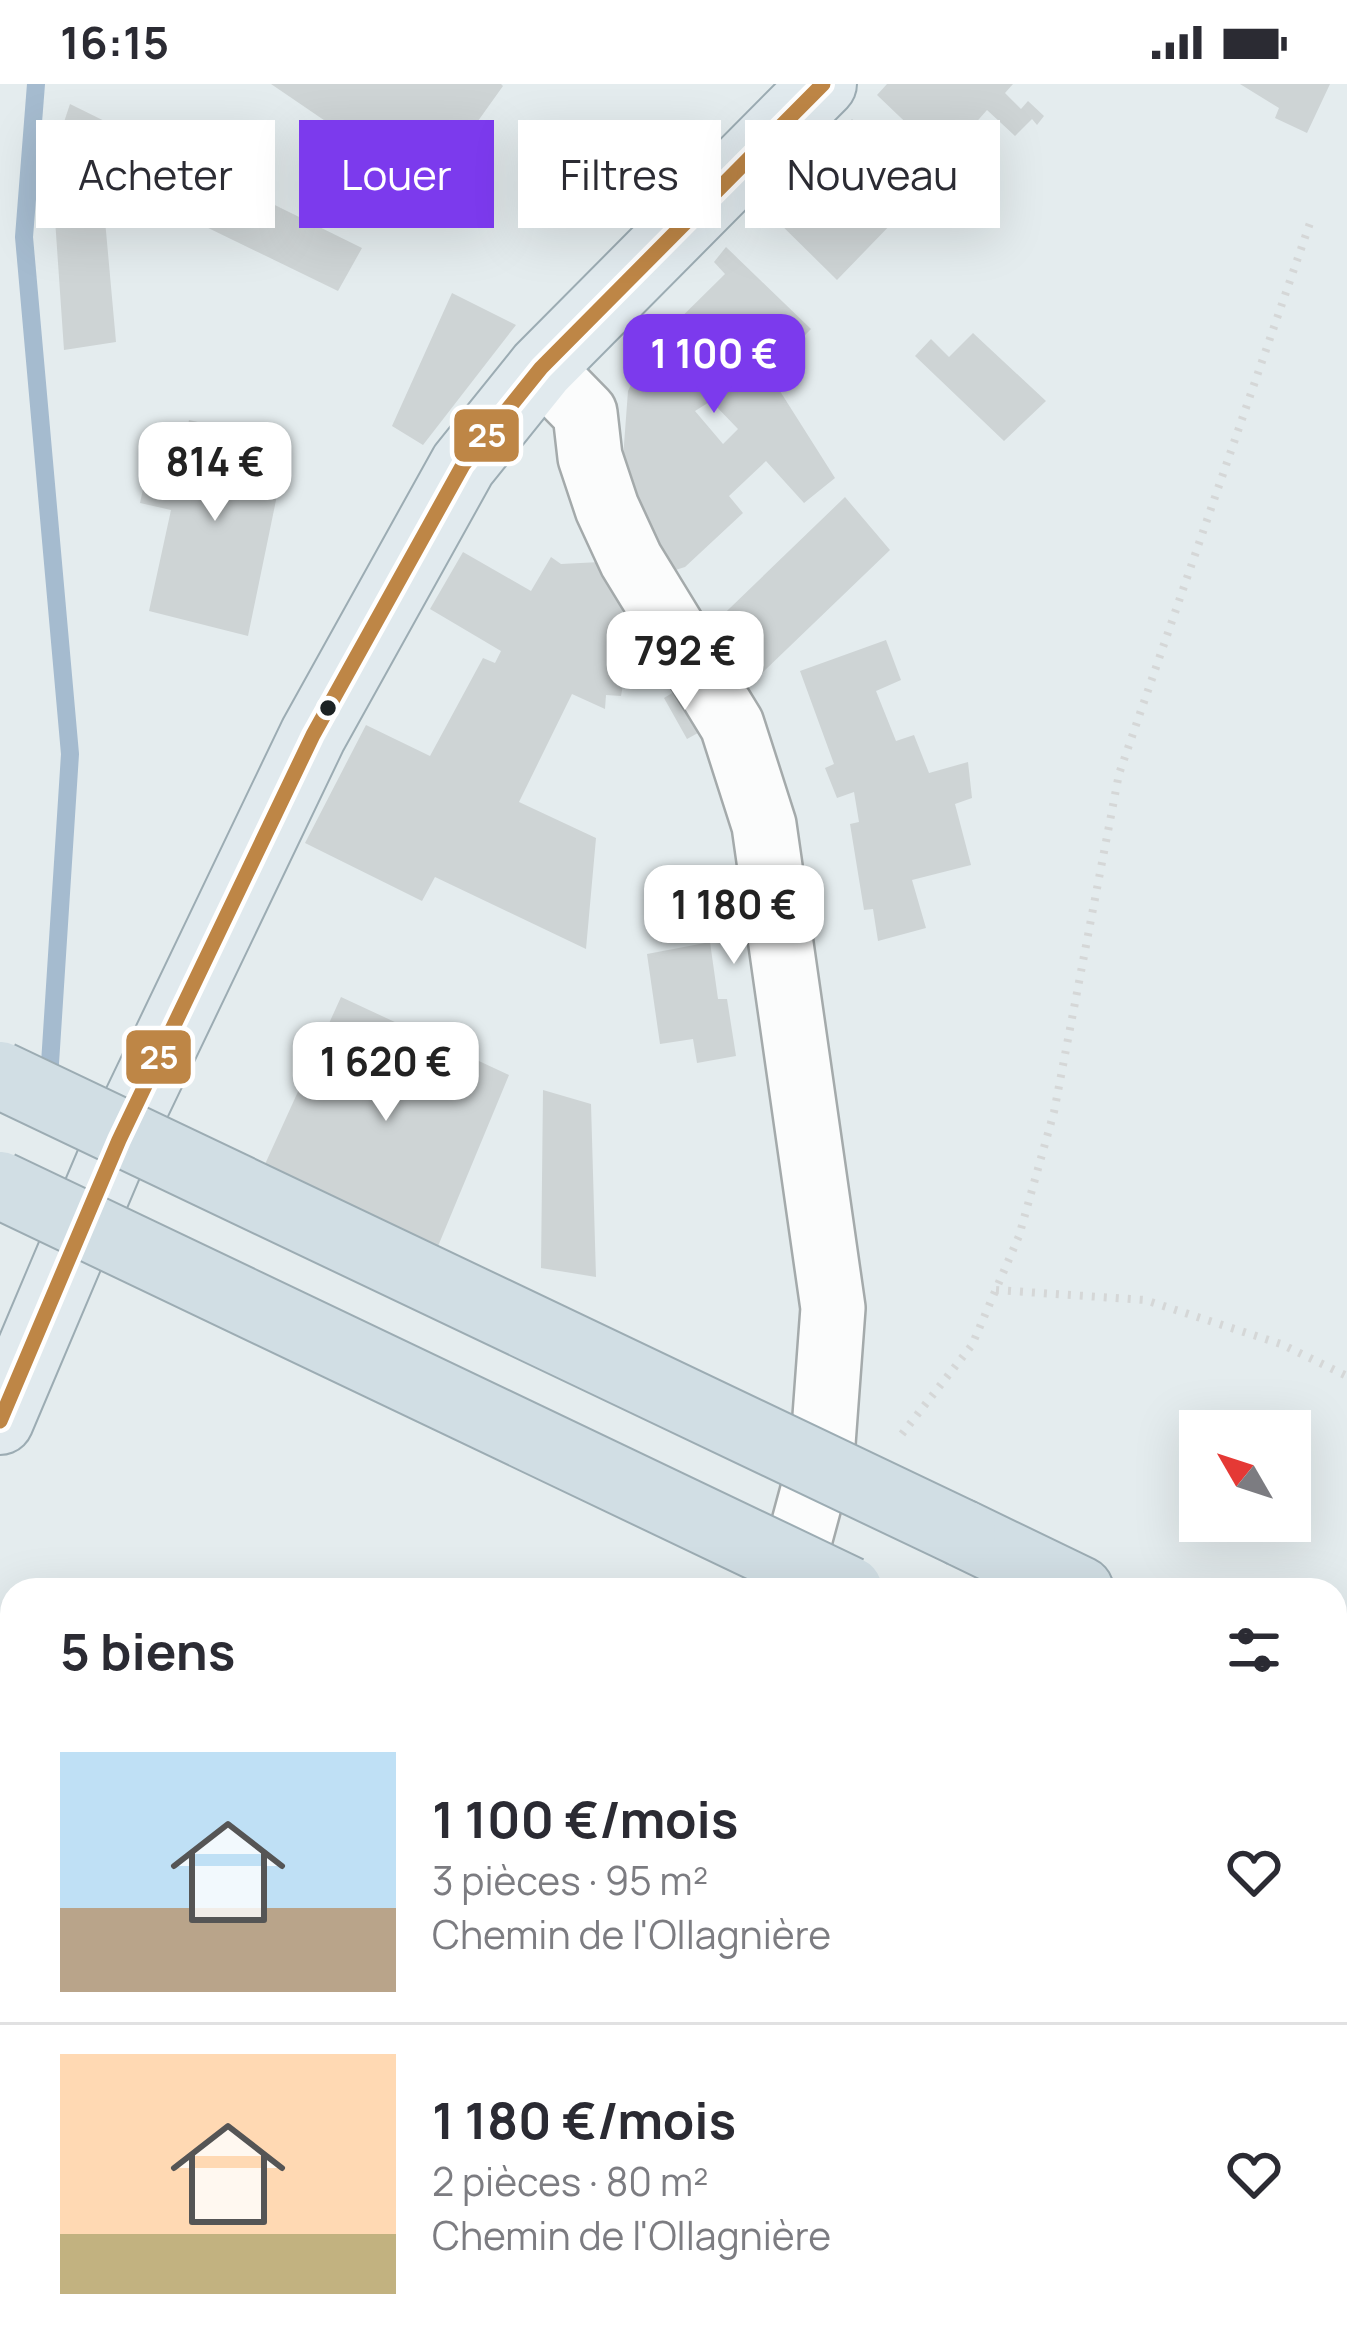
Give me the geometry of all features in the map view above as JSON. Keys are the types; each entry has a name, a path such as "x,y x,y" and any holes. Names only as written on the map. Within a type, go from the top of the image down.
{"highway":[{"path":"0,1075 1055,1578"},
{"path":"0,1185 825,1578"}],"main road":[{"path":"0,1421 12,1357 313,735 463,465 542,368 823,84"}],"street":[{"path":"542,368 584,413 590,457 615,526 732,725 764,825 833,1307 822,1457 789,1578"}],"path":[{"path":"894,1448 972,1345 1019,1236 1054,1112 1118,774 1310,223"},
{"path":"996,1290 1145,1300 1281,1344 1347,1376"}],"building":[{"path":"271,84 503,86 479,120 324,120"},
{"path":"887,84 1013,84 1005,93 1021,109 1028,101 1044,116 1037,125 1032,119 1015,136 987,110 978,120 903,120 877,95"},
{"path":"1240,84 1330,84 1307,133 1275,118 1279,108"},
{"path":"70,104 102,120 65,120"},
{"path":"275,205 299,217 299,228 321,228 362,248 338,291 208,228 275,228"},
{"path":"56,228 106,228 116,342 64,350"},
{"path":"784,228 887,228 837,280"},
{"path":"726,247 811,329 768,373 781,386 835,478 804,503 766,461 729,496 743,513 685,567 666,573 641,530 623,458 628,391 648,350 725,274 714,262","holes":["711,401 738,429 723,444 695,411"]},
{"path":"452,293 516,325 423,445 392,426"},
{"path":"973,333 1046,401 1004,441 915,356 931,339 949,357"},
{"path":"189,420 288,442 248,636 149,611 171,510 140,503 150,456 181,462"},
{"path":"845,497 890,550 740,694 703,634"},
{"path":"463,552 531,591 551,557 561,564 600,562 623,608 609,676 624,679 621,696 606,695 605,709 572,694 519,802 596,838 586,949 435,877 422,901 305,843 366,725 430,756 483,658 495,663 501,651 430,609"},
{"path":"886,640 901,680 876,691 896,741 914,735 929,773 968,762 972,798 955,804 971,865 912,880 926,928 878,941 873,909 864,910 850,824 859,822 854,792 837,798 825,768 834,764 800,671"},
{"path":"682,687 707,728 687,739 664,698"},
{"path":"710,942 718,999 727,999 736,1056 697,1063 693,1039 660,1044 647,954"},
{"path":"341,997 509,1075 436,1251 261,1173"},
{"path":"543,1090 591,1104 596,1277 541,1268"}],"waterway":[{"path":"36,84 24,237 70,754 49,1079"}],"transit line":[{"name":"25","path":"0,1421 119,1140 313,735 463,465 541,368 823,84"}]}
